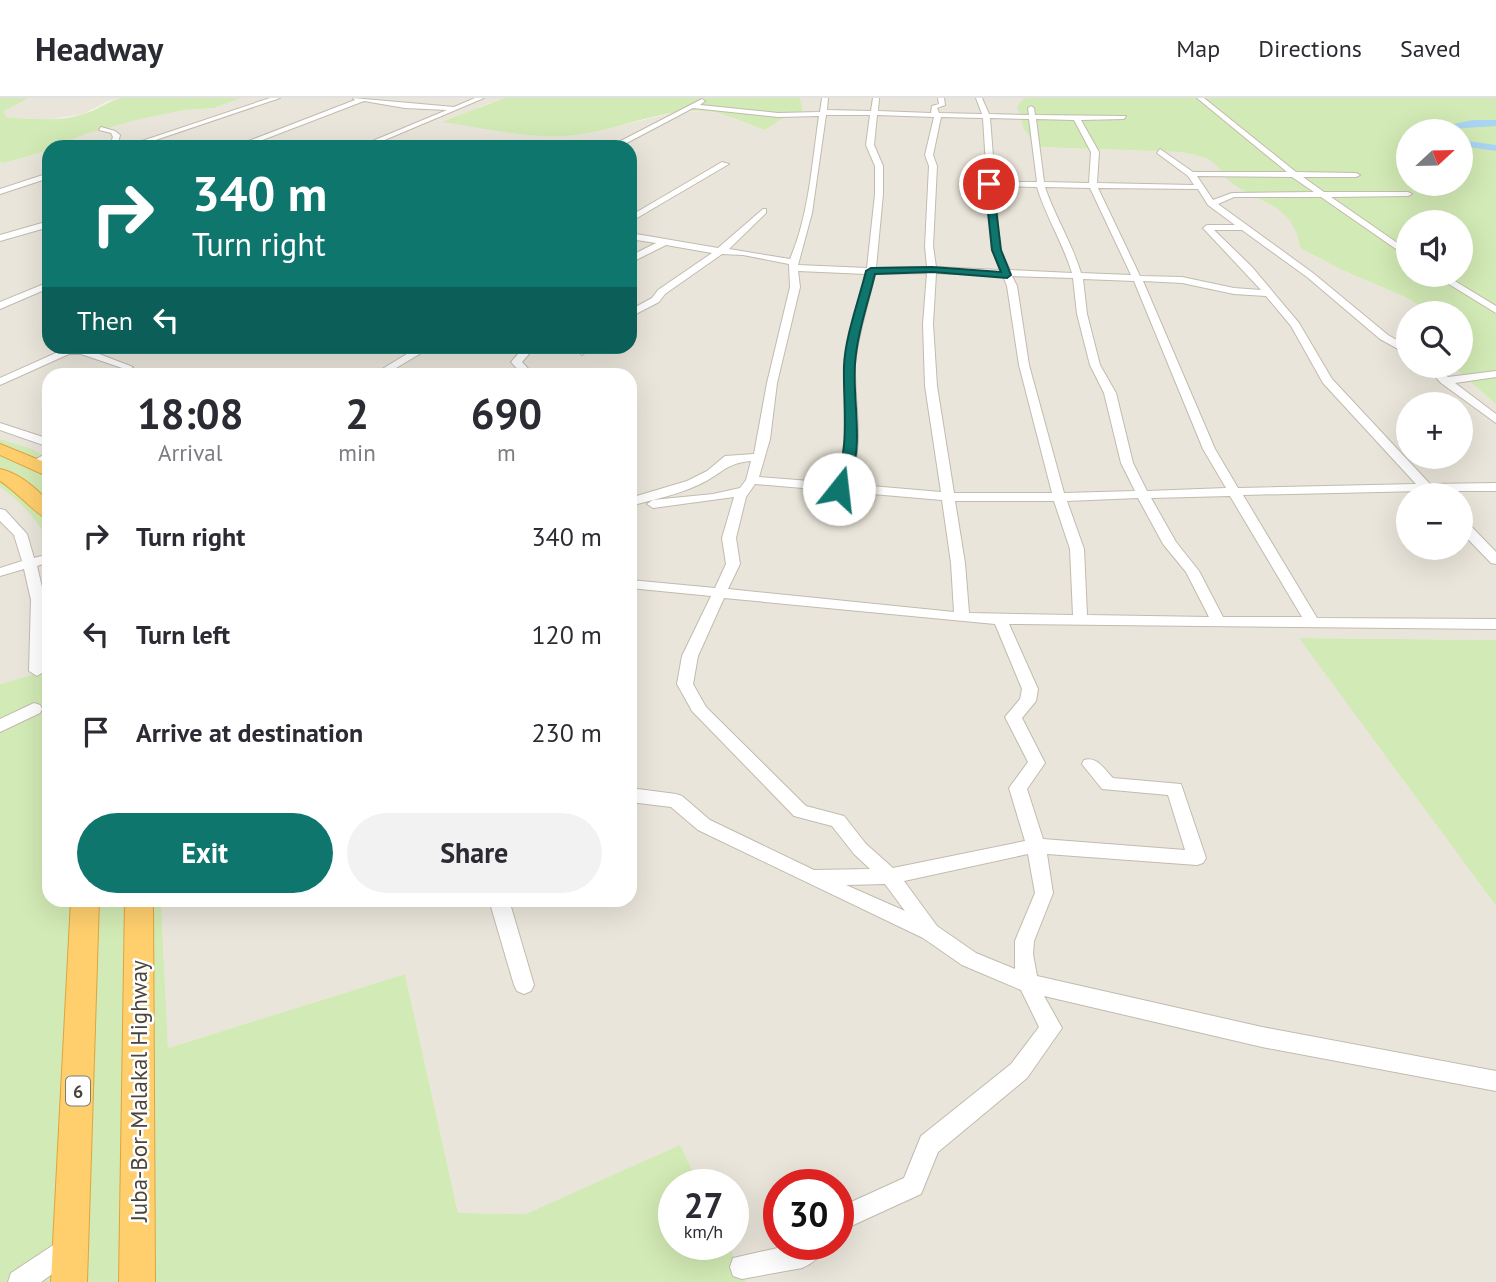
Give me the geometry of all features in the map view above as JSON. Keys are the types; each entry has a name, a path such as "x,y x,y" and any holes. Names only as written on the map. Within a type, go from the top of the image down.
{"highway":[{"path":"0,449 42,462"},
{"path":"0,474 17,482 42,505"},
{"name":"6","path":"69,1282 85,907"},
{"name":"Juba-Bor-Malakal Highway","path":"137,1282 139,907"}],"street":[{"path":"149,140 277,98"},
{"path":"356,98 405,106 454,108"},
{"path":"255,140 365,98"},
{"path":"380,140 481,98"},
{"path":"627,140 707,98"},
{"path":"825,98 808,213 793,265 795,287 772,383 765,439 748,486 740,497 729,538 733,564 720,595 702,626 690,656 685,684 700,712 800,811 838,821 860,849 890,876 930,932"},
{"path":"839,489 846,472 852,435 850,363 871,271 879,194 879,166 870,145 876,98"},
{"path":"938,115 934,113 934,107 942,105 941,98"},
{"path":"979,98 986,115 989,184 996,250 1012,286 1024,365 1059,497 1077,549 1080,620"},
{"path":"1200,98 1296,176 1396,246"},
{"path":"693,106 778,115 823,113 1124,117"},
{"path":"1031,108 1041,186 1050,215 1070,251 1078,277 1082,314 1095,365 1110,393 1127,463 1160,527 1192,571 1219,622"},
{"path":"938,115 934,127 935,145 929,155 933,166 930,183 929,246 932,270 928,324 931,386 949,497 962,617"},
{"path":"412,116 435,118"},
{"path":"1076,117 1095,152 1093,186 1137,278 1191,411 1209,449 1313,623"},
{"path":"101,129 113,132 117,137 116,140"},
{"path":"1160,151 1191,174 1211,203 1310,275 1396,344"},
{"path":"637,215 725,164"},
{"path":"1191,174 1356,175"},
{"path":"0,192 42,177"},
{"path":"989,184 1202,187"},
{"path":"1211,203 1232,195 1396,194"},
{"path":"637,310 656,300 662,292 730,244 763,211"},
{"path":"0,238 42,226"},
{"path":"1244,227 1207,229 1249,269 1295,325 1327,382 1422,483"},
{"path":"637,237 718,251 743,252 793,265 871,271 932,270 1182,280 1234,291 1269,293"},
{"path":"637,256 663,243"},
{"path":"1459,287 1496,310"},
{"path":"0,306 42,288"},
{"path":"0,382 61,354"},
{"path":"91,354 128,367"},
{"path":"390,368 414,354"},
{"path":"522,368 516,362 524,354"},
{"path":"1445,381 1496,374"},
{"path":"1442,378 1496,420"},
{"path":"0,426 42,441"},
{"path":"637,500 691,484 711,474 729,459 759,457"},
{"path":"637,506 713,498 748,486 949,497 1396,491"},
{"path":"1473,488 1496,487"},
{"path":"0,513 20,534 38,600 37,671"},
{"path":"1473,536 1496,560"},
{"path":"0,572 42,560"},
{"path":"637,585 720,595 1000,619 1496,624"},
{"path":"854,1213 913,1186 929,1144 1019,1072 1051,1028 1027,983 1021,962 1028,929 1044,895 1018,788 1037,763 1013,717 1028,701 1030,689 1000,619"},
{"path":"0,726 34,709"},
{"path":"812,878 890,876 1034,846 1197,858 1175,789 1108,785 1090,764"},
{"path":"637,796 676,801 704,825 930,932 969,959 1027,983 1262,1037 1496,1081"},
{"path":"501,907 524,985"},
{"path":"20,1282 72,1245"},
{"path":"742,1267 780,1260"}],"shaded area":[{"path":"29,98 120,98 84,114 47,120 6,117 4,111"},
{"path":"241,98 504,98 479,107 522,132 542,136 598,131 676,112 705,111 727,115 765,130 785,117 803,111 800,98 1025,98 1037,147 1181,152 1201,156 1215,163 1227,179 1285,213 1297,230 1300,248 1412,301 1396,301 1396,378 1466,378 1496,404 1496,640 1300,638 1496,906 1496,1282 746,1282 736,1260 749,1260 749,1169 691,1169 680,1146 526,1214 458,1213 405,974 168,1048 161,907 637,907 637,368 42,368 42,454 0,439 0,162 5,163 42,152 42,354 637,354 637,140 72,140 145,118 185,110 214,108"},
{"path":"0,487 22,502 42,529 42,672 0,684"}],"green space":[{"path":"0,98 29,98 4,111 6,117 45,119 84,114 120,98 241,98 214,108 185,110 145,118 72,140 42,140 42,152 5,163 0,162"},
{"path":"504,98 800,98 803,111 785,117 765,130 727,116 703,111 671,113 592,132 560,136 526,135 442,122"},
{"path":"1025,98 1496,98 1496,404 1466,378 1473,378 1473,301 1412,301 1300,248 1290,221 1282,213 1238,187 1205,158 1181,152 1037,147 1024,129 1017,106"},
{"path":"0,439 42,454 42,531 28,512 0,487"},
{"path":"1299,638 1496,640 1496,906"},
{"path":"42,672 42,907 161,907 168,1048 405,974 458,1213 526,1214 680,1145 691,1169 658,1169 658,1260 736,1260 746,1282 0,1282 0,684"}],"waterway":[{"path":"1474,123 1496,123"},
{"path":"1474,145 1496,148"}],"route":[{"path":"839,489 846,472 852,435 850,363 871,271 932,270 1007,275 996,250 989,184"}]}
